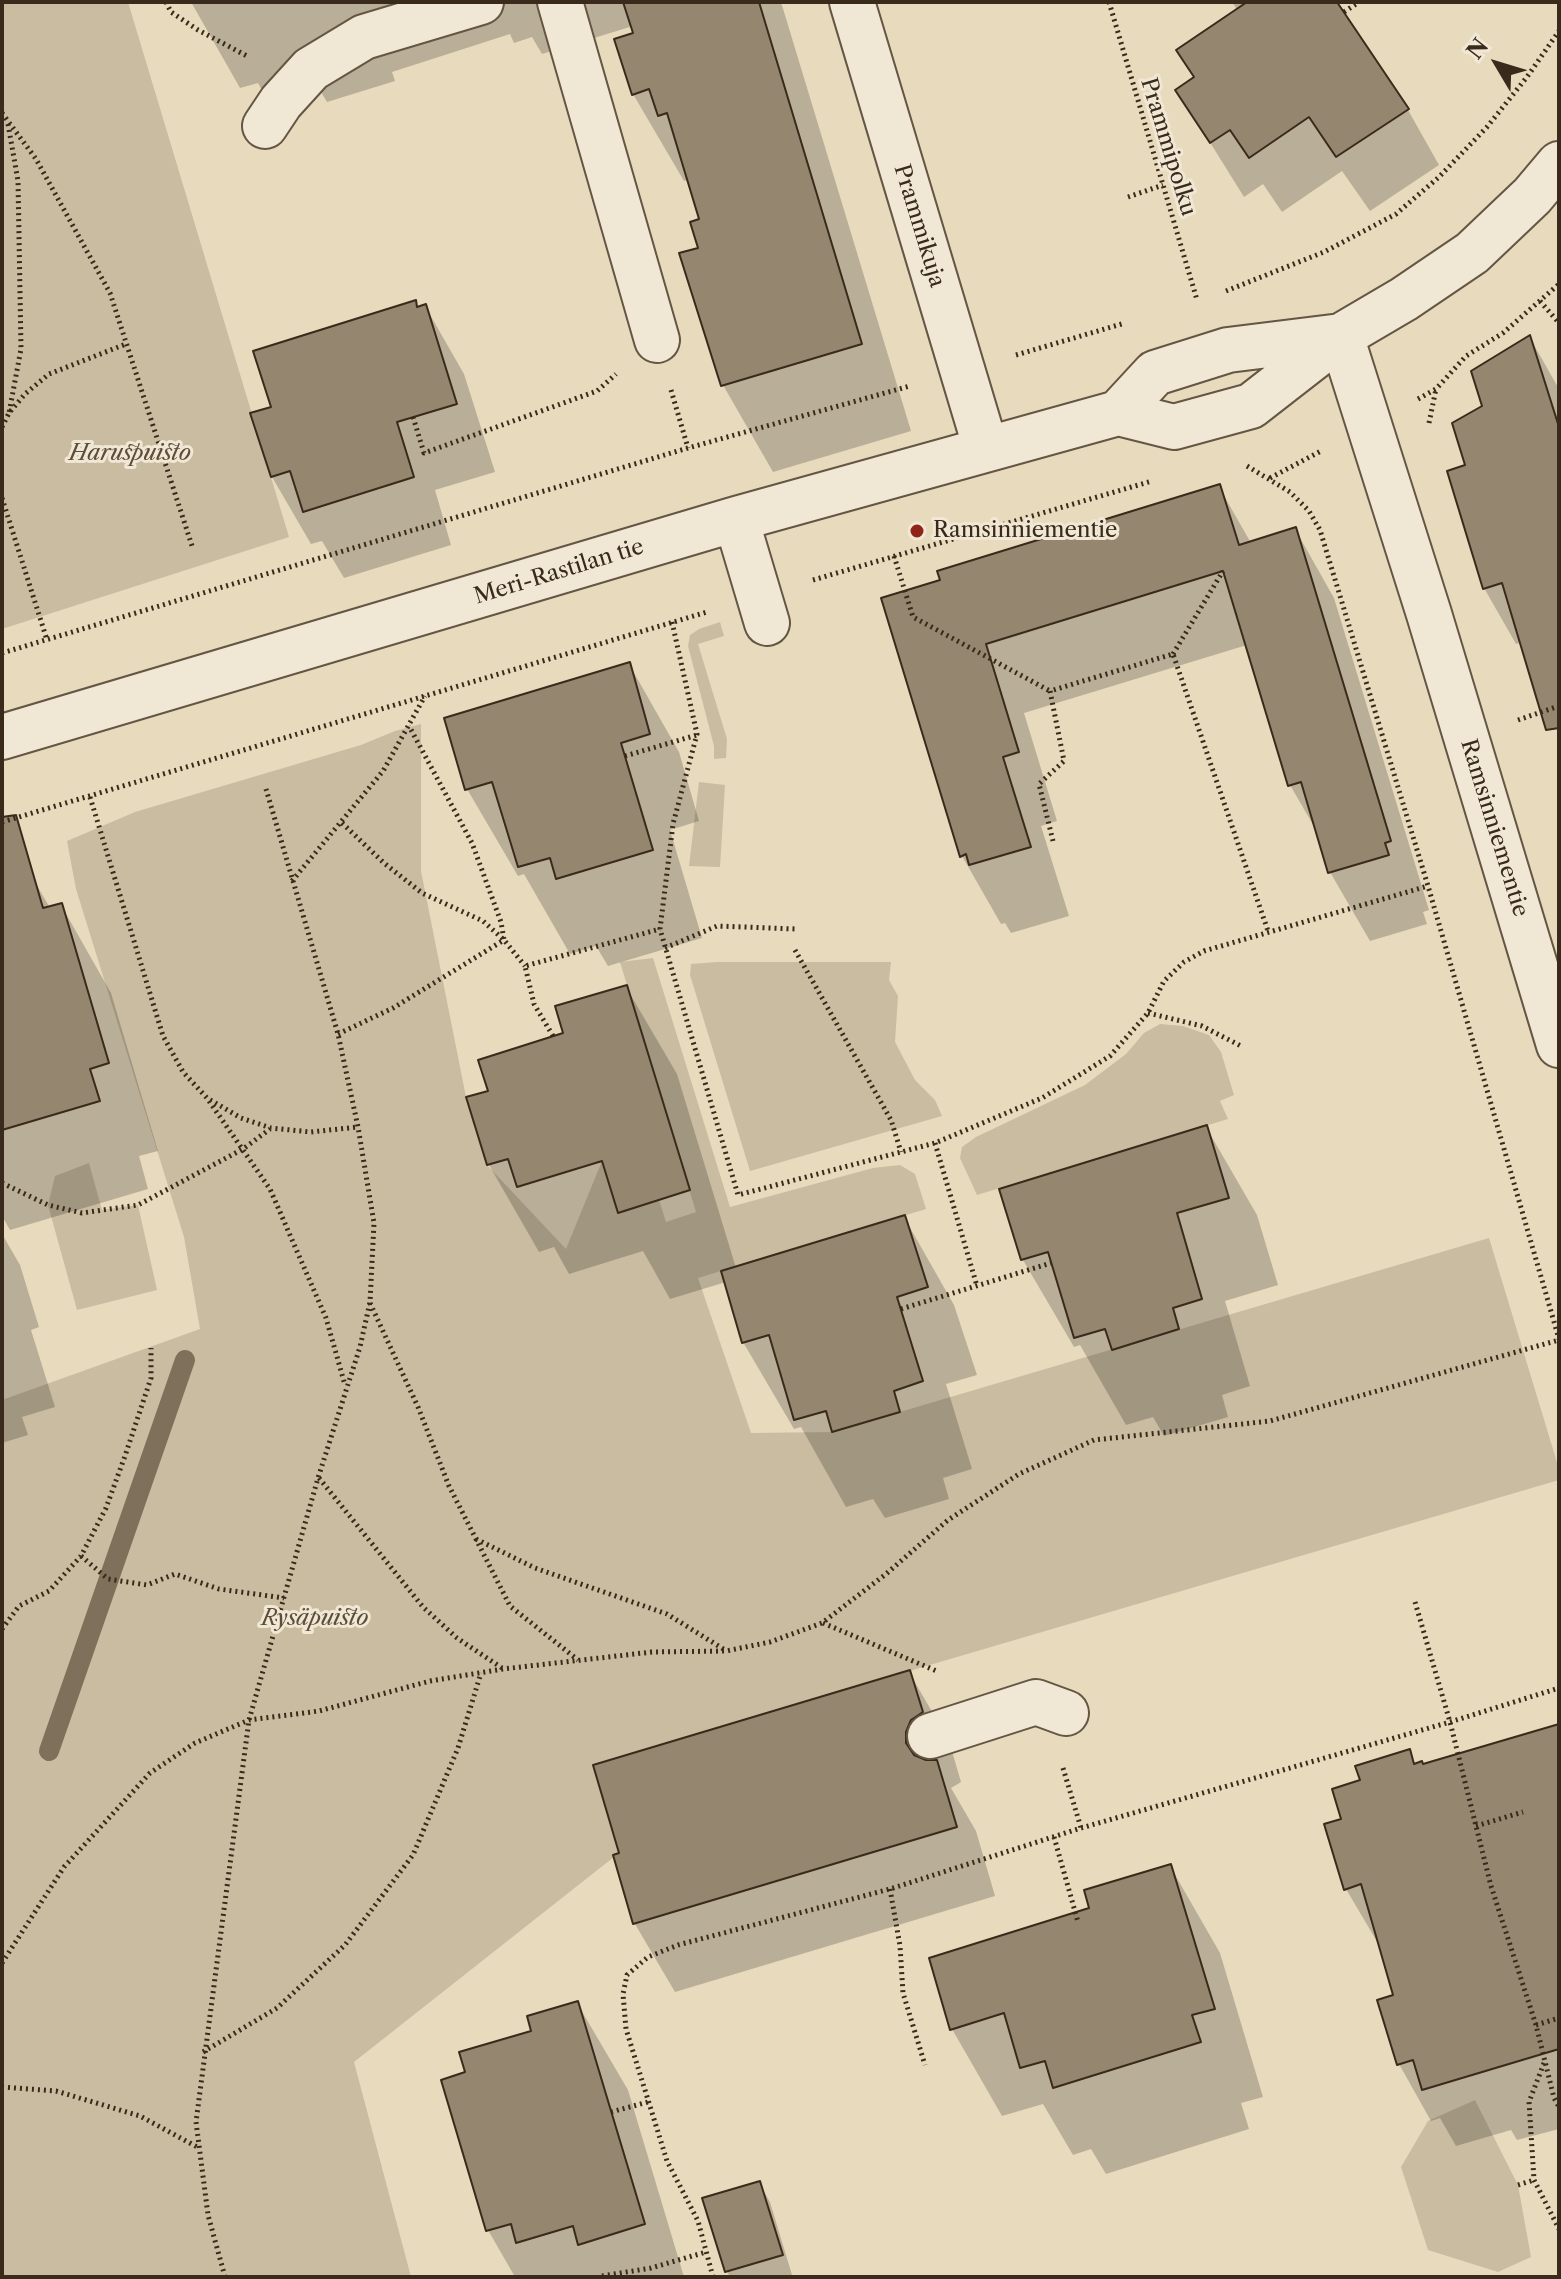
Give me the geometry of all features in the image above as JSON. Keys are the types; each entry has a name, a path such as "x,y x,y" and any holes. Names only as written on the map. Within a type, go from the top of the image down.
{"street":[{"path":"265,126 281,102 311,69 364,37 481,2"},
{"path":"560,2 657,340"},
{"name":"Prammikuja","path":"852,2 986,449"},
{"name":"Meri-Rastilan tie","path":"2,737 736,519 1118,413 1174,427 1251,406 1341,336 1404,299 1472,253 1532,196 1559,164"},
{"name":"Meri-Rastilan tie","path":"1118,413 1155,373 1228,350 1341,336"},
{"name":"Ramsinniementie","path":"1341,336 1438,640 1559,1045"},
{"path":"736,519 763,610"},
{"path":"930,1736 1036,1702 1066,1713"}],"path":[{"path":"166,2 171,12 246,56 311,69"},
{"name":"Prammipolku","path":"1109,2 1197,301"},
{"path":"1344,12 1359,2"},
{"path":"1223,292 1324,252 1396,214 1439,177 1487,127 1559,31"},
{"path":"2,113 36,159 110,293 193,549"},
{"path":"7,120 18,181 21,293 21,349 9,413"},
{"path":"1128,197 1163,185"},
{"path":"1436,389 1466,356 1503,333 1559,284"},
{"path":"1186,305 1210,297"},
{"path":"1540,301 1559,323"},
{"path":"1003,359 1131,321"},
{"path":"413,417 424,453 597,391 657,340"},
{"path":"2,427 25,394 49,374 126,344"},
{"path":"2,653 589,477 919,383"},
{"path":"2,1963 64,1867 150,1773 195,1743 249,1720 319,1711 430,1681 503,1669 652,1652 726,1651 770,1642 822,1623 886,1574 948,1520 1019,1474 1094,1440 1270,1421 1559,1340 1428,886 1320,530 1309,511 1290,492 1242,463"},
{"path":"2,822 672,622 763,610 894,556 1160,479"},
{"path":"2,498 47,640"},
{"path":"894,556 913,617 1050,691 1173,654 1223,571"},
{"path":"672,622 697,734 673,824 660,929 738,1195 935,1143 1042,1098 1110,1056 1148,1013 1164,981 1184,962 1204,951 1428,886"},
{"path":"1173,654 1268,931"},
{"path":"1050,691 1064,761 1039,784 1053,841"},
{"path":"291,882 383,771 425,696"},
{"path":"409,726 472,843 501,922 504,940"},
{"path":"625,756 697,734"},
{"path":"225,2277 208,2215 196,2122 249,1720 318,1478 360,1347 370,1302 374,1223 338,1034 266,789"},
{"path":"90,797 163,1036 183,1072 207,1098 270,1189 326,1318 346,1386"},
{"path":"342,823 384,863 422,893 483,921 504,940 525,966 534,1004 553,1036"},
{"path":"665,948 717,926 796,929"},
{"path":"525,966 660,929"},
{"path":"338,1034 393,1008 504,940"},
{"path":"795,950 891,1120 901,1152"},
{"path":"1148,1013 1202,1026 1241,1046"},
{"path":"207,1098 241,1118 271,1128 311,1132 358,1127"},
{"path":"2,1183 48,1205 82,1213 138,1205 243,1149 271,1128"},
{"path":"935,1143 977,1286"},
{"path":"901,1309 1051,1263"},
{"path":"370,1302 418,1407 449,1486 510,1606 578,1660"},
{"path":"2,1629 19,1606 49,1591 81,1556 106,1508 130,1443 151,1378 151,1348"},
{"path":"318,1478 423,1607 457,1638 503,1669"},
{"path":"476,1539 535,1568 667,1614 726,1651"},
{"path":"81,1556 108,1579 147,1585 175,1574 219,1589 284,1598"},
{"path":"1415,1602 1450,1722 1491,1886 1559,2107"},
{"path":"822,1623 946,1675"},
{"path":"203,2052 277,2008 345,1945 413,1855 458,1748 481,1673"},
{"path":"713,2277 698,2221 667,2161 626,2029 623,1994 627,1975 648,1957 678,1945 890,1889 1081,1828 1559,1688"},
{"path":"1061,1761 1081,1828"},
{"path":"1476,1826 1523,1812"},
{"path":"1054,1837 1078,1922"},
{"path":"890,1889 900,1946 903,1993 925,2065"},
{"path":"1536,2025 1559,2018"},
{"path":"1545,2062 1529,2102 1534,2180 1559,2229"},
{"path":"2,2087 56,2091 140,2116 200,2148"},
{"path":"611,2112 648,2102"},
{"path":"1518,2185 1534,2180"},
{"path":"602,2276 651,2268 706,2252"}],"green space":[{"name":"Haruspuisto","path":"2,2 128,2 289,537 2,629"},
{"path":"720,622 724,636 698,644 727,739 726,758 714,759 714,746 688,646 690,635"},
{"name":"Rysäpuisto","path":"421,724 421,871 466,1097 487,1165 566,1249 602,1161 618,1213 659,1200 666,1222 696,1212 620,962 653,958 730,1207 873,1168 900,1165 915,1174 926,1209 698,1278 751,1433 832,1432 1489,1238 1559,1469 1559,1480 593,1764 619,1853 354,2062 411,2277 2,2277 2,1400 200,1329 184,1237 76,889 67,841 135,812 361,745"},
{"path":"699,782 725,785 720,867 689,866"},
{"path":"891,962 889,980 898,996 895,1042 915,1080 935,1100 942,1116 750,1171 690,975 691,964"},
{"path":"1160,1024 1183,1026 1209,1035 1221,1052 1234,1095 1220,1101 1228,1119 977,1195 960,1158 962,1147 976,1137 1085,1085 1126,1054 1144,1033"},
{"path":"89,1163 102,1210 138,1205 157,1290 77,1310 48,1205 55,1176"},
{"path":"1475,2100 1518,2185 1531,2257 1498,2272 1428,2250 1401,2167 1428,2121"}],"building":[{"path":"623,2 759,2 862,344 721,386 679,253 698,248 690,222 699,219 667,113 658,116 649,89 632,95 614,39 633,33"},
{"path":"1247,2 1337,2 1409,109 1336,157 1309,117 1249,158 1230,130 1210,143 1175,90 1194,77 1176,50"},
{"path":"416,300 417,307 426,304 457,404 397,422 414,477 303,512 290,471 271,477 250,413 271,407 253,351"},
{"path":"1530,335 1559,427 1559,728 1546,730 1502,583 1483,589 1447,471 1465,465 1452,423 1482,406 1471,371"},
{"path":"1220,484 1239,545 1296,527 1391,841 1385,843 1389,855 1328,873 1301,782 1288,786 1223,571 986,644 1019,752 1003,757 1031,847 969,865 966,854 960,857 881,598 940,580 937,571"},
{"path":"630,662 650,734 621,743 653,850 556,879 550,858 518,867 492,782 465,790 444,718"},
{"path":"16,815 43,908 62,903 109,1063 90,1069 100,1101 2,1130 2,817"},
{"path":"627,985 690,1190 618,1213 602,1161 517,1187 508,1159 487,1165 466,1097 488,1091 478,1060 563,1033 555,1006"},
{"path":"1207,1125 1229,1198 1177,1213 1202,1299 1173,1308 1179,1329 1112,1350 1105,1329 1074,1338 1048,1252 1021,1260 999,1189"},
{"path":"905,1215 928,1287 897,1297 923,1381 894,1391 900,1412 832,1432 826,1411 794,1420 769,1335 742,1343 721,1271"},
{"path":"910,1670 923,1712 911,1720 906,1743 914,1755 937,1760 957,1827 633,1924 613,1855 619,1853 593,1765"},
{"path":"1559,1724 1559,2049 1422,2090 1413,2060 1397,2065 1377,2000 1393,1995 1361,1884 1344,1890 1324,1824 1341,1819 1332,1789 1360,1780 1355,1766 1410,1749 1414,1764 1422,1761 1423,1764"},
{"path":"1171,1864 1215,2009 1192,2015 1201,2042 1053,2088 1045,2061 1020,2068 1004,2013 950,2030 929,1958 1089,1908 1084,1890"},
{"path":"578,2001 645,2224 578,2245 573,2226 516,2243 511,2224 486,2231 441,2080 465,2072 459,2052 531,2031 527,2016"},
{"path":"760,2181 783,2255 725,2272 702,2198"}],"waterway":[{"path":"49,1751 185,1360"}],"place":[{"name":"Ramsinniementie","path":"917,531"}]}
